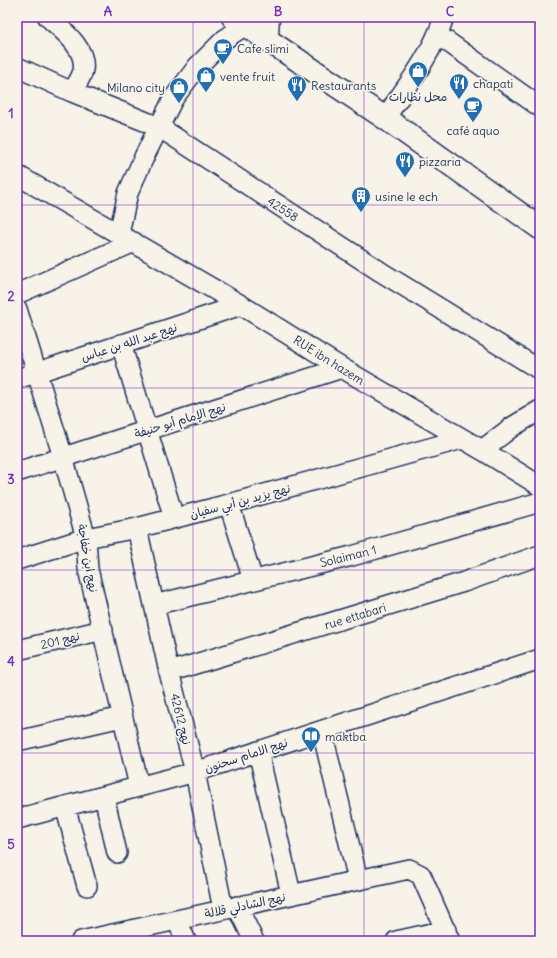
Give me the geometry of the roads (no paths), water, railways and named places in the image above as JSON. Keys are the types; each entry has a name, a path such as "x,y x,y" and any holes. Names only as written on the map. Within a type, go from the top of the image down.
{"main road":[{"path":"244,20 270,32 384,118 540,228"}],"street":[{"path":"48,17 75,44 84,62 83,72 72,92"},
{"path":"384,118 414,75 438,35 444,17"},
{"path":"126,238 128,193 173,99 197,67 244,20"},
{"path":"438,35 540,107"},
{"name":"42558","path":"17,67 72,92 159,127 361,259 540,370"},
{"path":"17,175 126,238"},
{"path":"17,294 126,238"},
{"name":"RUE ibn hazem","path":"126,238 242,305 342,368 482,450 540,486"},
{"name":"نهج عبد الله بن عباس","path":"17,379 242,305"},
{"name":"نهج ابن خفاجة","path":"17,309 63,457 86,538 88,569 139,786"},
{"path":"121,344 174,518"},
{"name":"نهج الإمام أبو حنيفة","path":"17,472 278,390 342,368"},
{"path":"482,450 512,427 540,410"},
{"name":"نهج يزيد بن أبي سفيان","path":"17,560 86,538 137,528 229,504 462,439"},
{"name":"Solaiman 1","path":"154,605 359,554 540,502"},
{"path":"229,504 253,580"},
{"name":"نهج 42612","path":"137,528 169,672 230,908 254,941"},
{"name":"rue ettabari","path":"169,672 464,582 540,555"},
{"name":"نهج 201","path":"17,650 103,630"},
{"name":"نهج الامام سحنون","path":"17,819 195,772 540,659"},
{"path":"17,740 122,716"},
{"path":"322,731 358,880"},
{"path":"258,751 291,894"},
{"path":"104,796 117,853"},
{"path":"65,806 87,886"},
{"name":"نهج الشادلي قلالة","path":"81,941 107,938 177,920 408,868 421,875 448,936"},
{"path":"177,920 186,941"},
{"path":"396,941 448,936"}],"place":[{"name":"Cafe slimi","path":"223,65"},
{"name":"محل نظارات","path":"418,88"},
{"name":"vente fruit","path":"206,93"},
{"name":"chapati","path":"459,100"},
{"name":"Restaurants","path":"297,102"},
{"name":"Milano city","path":"179,104"},
{"name":"café aquo","path":"473,123"},
{"name":"pizzaria","path":"405,178"},
{"name":"usine le ech","path":"361,213"},
{"name":"maktba","path":"311,753"}]}
